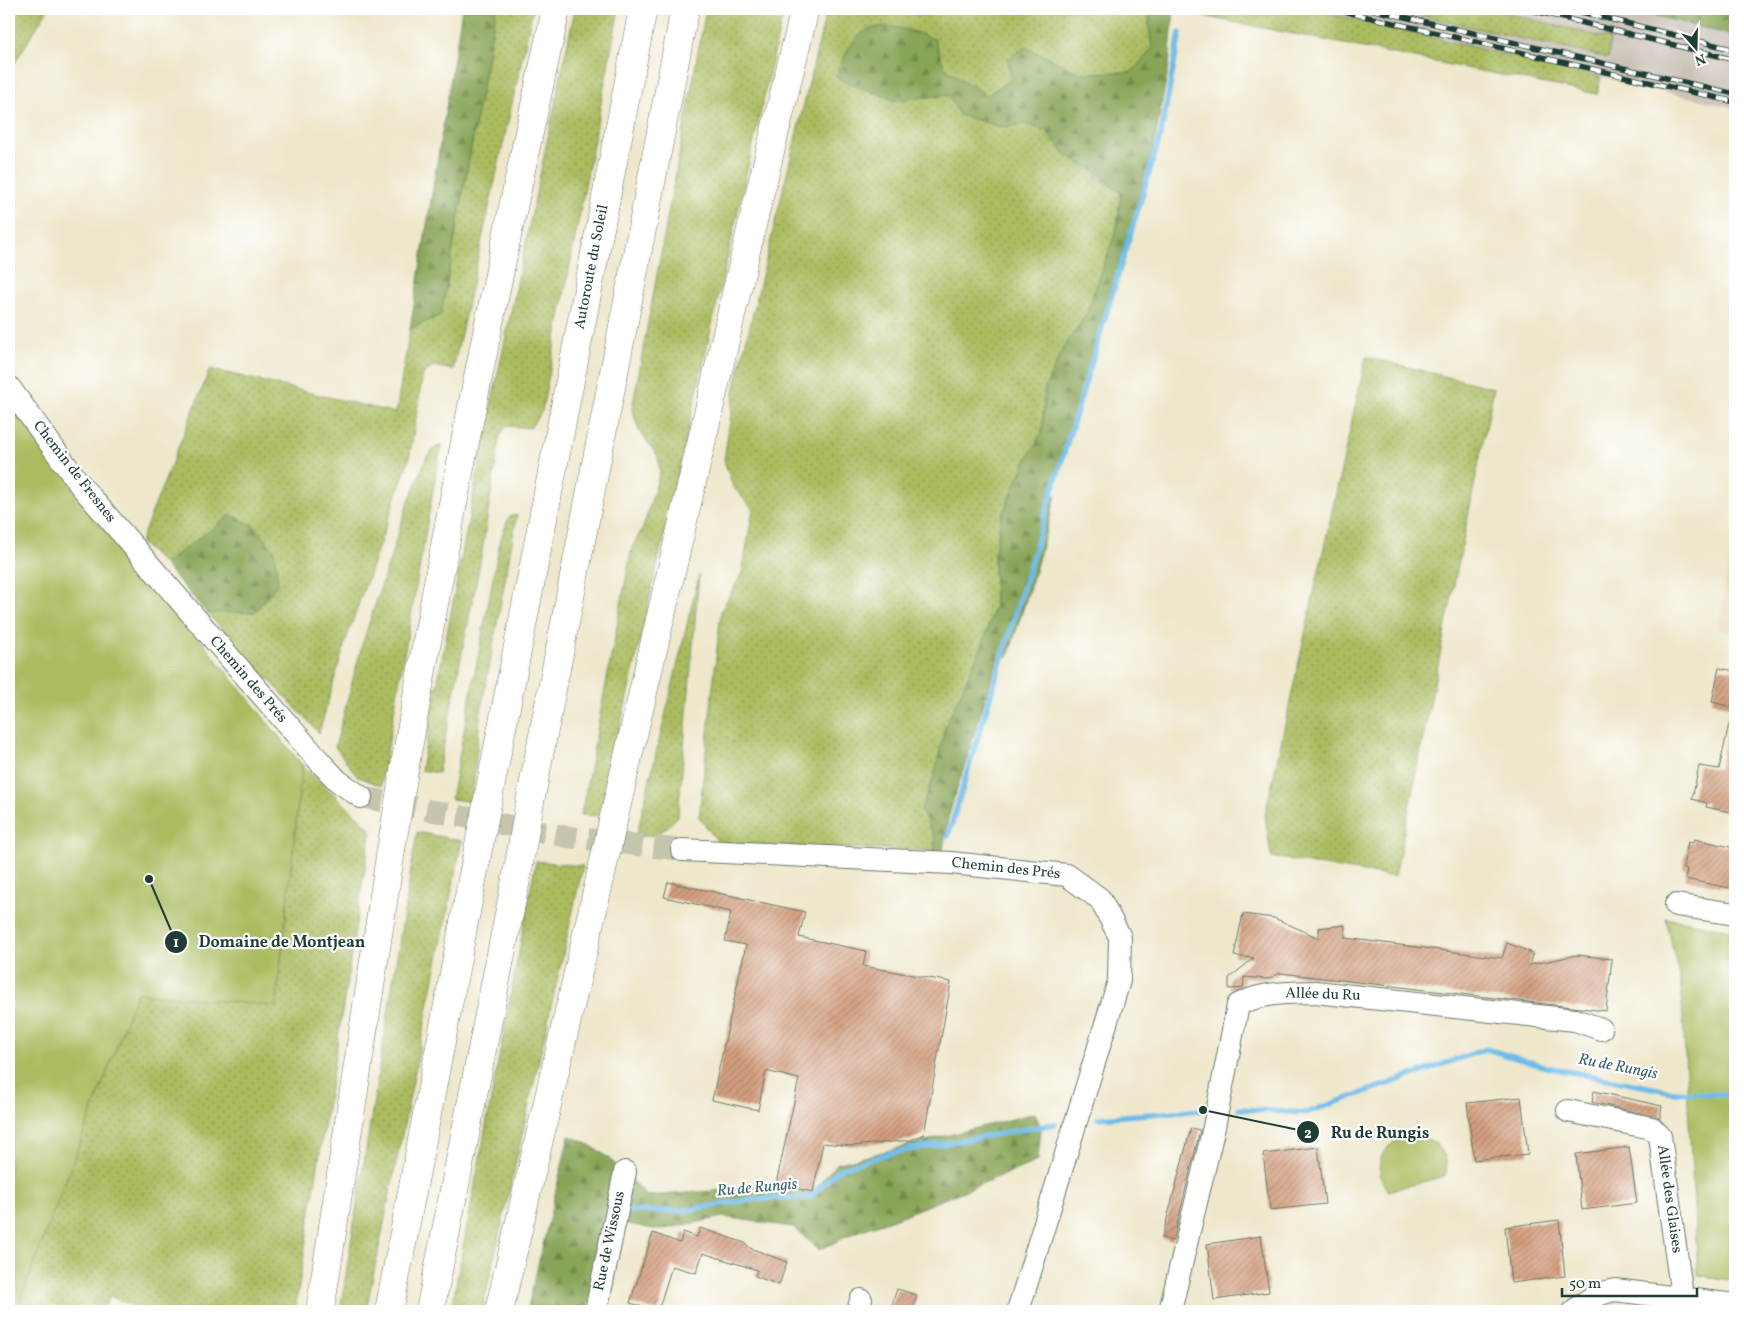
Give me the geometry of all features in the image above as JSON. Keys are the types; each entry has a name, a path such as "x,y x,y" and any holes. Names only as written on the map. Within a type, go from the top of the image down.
{"highway":[{"path":"320,1311 391,850 432,609 472,400 556,9"},
{"name":"Autoroute du Soleil","path":"388,1311 643,9"},
{"path":"430,1311 685,9"},
{"path":"499,1311 753,221 805,9"}],"street":[{"name":"Chemin de Fresnes","path":"9,386 81,486 141,557"},
{"name":"Chemin des Prés","path":"141,557 321,763 338,781 361,797"},
{"name":"Chemin des Prés","path":"682,850 952,862 1067,875 1100,899 1120,937 1119,981 1018,1311"},
{"path":"1676,905 1735,914"},
{"name":"Allée du Ru","path":"1170,1311 1214,1127 1238,1005 1248,999 1274,994 1315,992 1575,1020 1601,1029"},
{"name":"Allée des Glaises","path":"1568,1111 1652,1128 1660,1136 1683,1304"},
{"name":"Rue de Wissous","path":"596,1311 625,1172"},
{"path":"1574,1311 1600,1293 1615,1290 1683,1304 1735,1305"}],"shaded area":[{"path":"1310,9 1628,9 1735,36 1735,108"},
{"path":"1735,525 1735,633 1718,629"}],"green space":[{"path":"9,9 48,9 9,72"},
{"path":"462,9 496,9 441,315 410,329"},
{"path":"496,9 533,9 453,370 434,366 423,374 409,460 345,643 319,733 207,613 254,612 274,550 253,525 231,515 164,564 140,542 210,369 396,413 410,329 441,315"},
{"path":"575,9 619,9 542,411 530,428 506,426 500,436 481,558 438,773 421,770 482,449"},
{"path":"706,9 784,9 600,816 581,815 632,547 643,528 660,472 658,456 639,431 632,409"},
{"path":"827,9 1151,9 1149,23 1152,49 1132,72 1080,73 1025,47 1011,80 987,95 945,69 934,39 836,77 894,100 949,95 1002,127 1025,124 1047,131 1063,152 1121,193 1117,229 1086,315 1064,347 1045,388 1042,432 1025,463 1001,518 994,557 995,605 983,644 945,727 935,774 921,809 935,838 935,851 726,844 717,841 699,817 721,611 742,573 753,509 733,487 724,460 735,387"},
{"path":"1151,9 1174,9 1169,64 1153,150 1050,494 1056,496 1035,571 1008,657 999,655 948,818 943,850 935,851 935,838 921,810 935,774 945,727 983,644 995,605 994,557 1001,518 1025,463 1042,432 1045,388 1064,347 1086,315 1117,229 1121,193 1099,175 1063,152 1047,131 1025,124 1002,127 959,115 949,95 894,100 836,78 843,59 861,34 872,28 884,27 899,28 934,39 945,69 987,95 1011,80 1008,59 1025,47 1080,73 1132,72 1152,49 1149,23"},
{"path":"1176,9 1310,9 1601,77 1597,94 1197,15"},
{"path":"1392,9 1491,9 1610,39 1608,58"},
{"path":"1628,9 1735,9 1735,36"},
{"path":"1366,357 1494,388 1395,877 1271,857 1265,815"},
{"path":"9,405 302,765 276,1006 137,993 16,1311 9,1311"},
{"path":"441,445 381,786 357,776 335,747 362,645 407,506 427,456"},
{"path":"231,515 253,525 274,550 278,583 255,612 207,613 164,564"},
{"path":"517,515 480,716 472,802 451,799 500,541 509,517"},
{"path":"699,575 678,816 660,832 650,836 636,837"},
{"path":"302,765 371,829 295,1311 144,1311 110,1296 102,1311 16,1311 137,993 276,1005"},
{"path":"417,832 462,841 366,1311 340,1311"},
{"path":"536,861 583,866 482,1311 451,1311"},
{"path":"1666,918 1735,931 1735,1281 1698,1275 1681,986"},
{"path":"1035,1113 1041,1128 1038,1161 857,1232 819,1250 793,1227 723,1217 659,1230 607,1220 587,1311 527,1311 569,1136 590,1145 601,1153 647,1196 761,1187 812,1193 836,1164"},
{"path":"1416,1135 1430,1140 1441,1149 1446,1161 1445,1176 1388,1191 1382,1181 1380,1171 1380,1162 1383,1154 1396,1141"}],"building":[{"path":"1719,668 1735,671 1735,708 1712,702"},
{"path":"1729,724 1735,725 1735,813 1706,807 1707,803 1692,799 1699,766 1719,769"},
{"path":"1694,839 1735,848 1735,889 1685,879 1687,869 1683,868 1688,842 1693,843"},
{"path":"668,882 805,912 799,937 866,951 863,966 951,982 924,1134 911,1140 852,1146 823,1143 813,1192 776,1184 799,1079 766,1071 758,1110 712,1100 746,945 725,941 731,912 664,897"},
{"path":"1243,914 1274,918 1319,938 1319,928 1345,925 1345,938 1502,958 1507,943 1533,953 1529,965 1577,955 1612,959 1606,1011 1280,973 1268,979 1244,977 1243,988 1229,989 1229,978 1254,958 1234,956"},
{"path":"1594,1091 1662,1106 1660,1118 1592,1102"},
{"path":"1521,1097 1528,1154 1474,1160 1467,1103"},
{"path":"1191,1128 1200,1130 1173,1241 1162,1238"},
{"path":"1318,1147 1325,1204 1270,1210 1263,1154"},
{"path":"1629,1147 1637,1203 1582,1210 1576,1154"},
{"path":"1559,1220 1565,1276 1511,1283 1505,1227"},
{"path":"700,1228 745,1243 750,1248 787,1262 779,1285 755,1276 757,1270 703,1253 696,1273 672,1266 658,1311 630,1303 653,1233 680,1243 683,1232 697,1237"},
{"path":"1261,1236 1269,1292 1214,1300 1207,1244"},
{"path":"897,1289 917,1295 912,1311 890,1311"}],"waterway":[{"path":"948,836 1161,133 1180,33"},
{"name":"Ru de Rungis","path":"1239,1109 1306,1113 1486,1049 1546,1067 1673,1092 1735,1095"},
{"name":"Ru de Rungis","path":"1098,1118 1203,1110"},
{"name":"Ru de Rungis","path":"626,1211 682,1211 753,1199 810,1197 839,1169 890,1153 1055,1124"}],"tunnel":[{"path":"361,797 568,837 682,850"}],"railway":[{"path":"1333,9 1735,102"},
{"path":"1370,9 1735,94"},
{"path":"1527,9 1735,60"},
{"path":"1569,9 1735,50"}],"place":[{"name":"Domaine de Montjean","path":"149,879"},
{"name":"Ru de Rungis","path":"1203,1110"}]}
